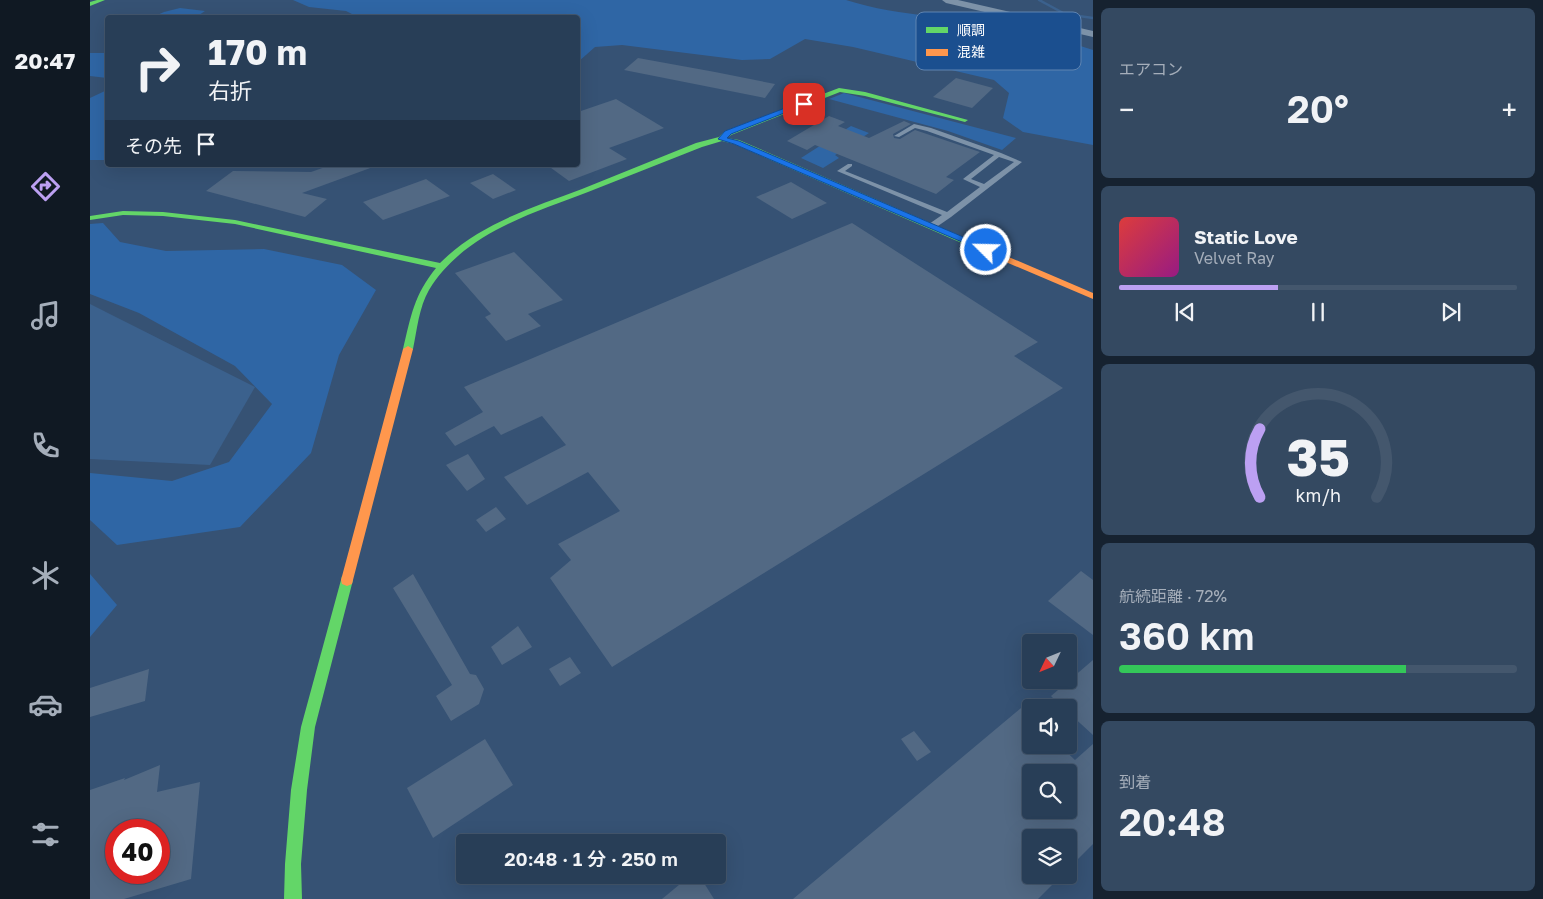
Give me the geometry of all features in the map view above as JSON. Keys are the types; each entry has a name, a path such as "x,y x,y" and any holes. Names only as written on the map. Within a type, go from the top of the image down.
{"street":[{"path":"90,4 102,0"},
{"path":"946,0 998,12"},
{"path":"722,139 728,133 839,90 865,94 965,120"},
{"path":"293,899 293,864 299,790 308,727 416,314 423,292 440,266 465,243 511,218 699,145 722,139 736,142 1093,296"},
{"path":"90,218 123,213 163,214 235,222 440,266"}],"lane":[{"path":"897,136 914,126 930,129 1019,162 932,226"},
{"path":"985,187 966,179 999,154"},
{"path":"850,165 840,171 948,215"}],"shaded area":[{"path":"293,0 846,0 891,11 916,14 916,62 853,47 805,39 770,59 742,60 622,45 595,47 580,60 580,15 354,15 346,11 309,7"},
{"path":"180,8 205,11 199,15 157,15"},
{"path":"1081,46 1093,50 1093,145 1023,132 1003,118 1009,93 994,80 951,70 1081,70"},
{"path":"90,53 105,53 105,78 90,76"},
{"path":"105,91 105,160 90,160 90,98"},
{"path":"844,93 1016,138 1002,150 948,131 829,99"},
{"path":"851,126 869,133 835,155 839,158 823,168 801,158"},
{"path":"103,223 120,242 166,251 264,249 342,265 376,290 339,355 311,453 240,527 117,545 90,520 90,473 172,481 229,462 272,404 235,366 139,313 90,294 90,224"},
{"path":"90,304 255,387 210,465 90,459"},
{"path":"90,574 117,605 90,637"}],"building":[{"path":"638,58 775,84 765,98 624,70"},
{"path":"956,78 993,88 972,108 933,97"},
{"path":"616,99 664,128 609,148 627,159 569,181 550,167 580,167 580,111"},
{"path":"829,116 845,122 838,126 869,138 904,121 911,124 893,134 894,138 900,139 915,130 980,152 946,177 954,180 936,194 815,145 807,150 787,141"},
{"path":"325,167 373,167 302,193 327,199 305,217 206,191 233,171 311,172"},
{"path":"493,174 516,190 493,199 470,183"},
{"path":"426,179 450,196 383,220 363,202"},
{"path":"791,182 827,203 792,219 756,197"},
{"path":"852,223 1038,342 1014,356 1063,388 612,667 550,578 571,560 558,544 620,511 588,472 527,505 504,477 566,445 542,416 501,435 494,426 455,446 445,433 483,412 464,387"},
{"path":"514,252 563,300 528,314 541,326 506,341 485,317 491,314 455,273"},
{"path":"468,454 485,479 467,491 446,465"},
{"path":"496,507 506,519 486,532 476,520"},
{"path":"1081,571 1093,580 1093,635 1048,601"},
{"path":"413,574 470,674 476,675 484,689 479,704 451,721 436,696 452,685 393,588"},
{"path":"518,626 532,647 502,665 491,647"},
{"path":"570,657 581,673 560,686 549,669"},
{"path":"1093,660 1093,735 1077,720 1077,699 1054,699 1051,696 1059,689 1078,689 1078,673"},
{"path":"149,669 145,701 90,717 90,688"},
{"path":"1021,708 1022,754 1069,754 1075,760 1093,744 1093,844 1077,860 1077,829 1022,829 1022,884 1053,884 1038,899 793,899"},
{"path":"914,731 931,752 917,761 901,739"},
{"path":"485,739 513,785 433,838 407,788"},
{"path":"160,765 157,792 200,782 191,879 124,899 90,899 90,790 125,778 124,780"},
{"path":"680,884 705,884 714,899 662,899"}],"waterway":[{"path":"1039,0 1061,12"},
{"path":"1081,16 1093,18"}],"traffic: fast":[{"path":"90,4 102,0"},
{"path":"722,139 728,133 839,90 865,94 965,120"},
{"path":"408,349 424,291 438,271 474,239 495,227 540,207 699,145 722,139 736,142 990,252"},
{"path":"90,218 123,213 163,214 235,222 440,266"},
{"path":"293,899 293,864 299,790 308,727 347,580"}],"traffic: slow":[{"path":"990,252 1093,296"},
{"path":"347,580 408,349"}],"route":[{"path":"804,104 728,133 722,139 736,142 986,250"}]}
